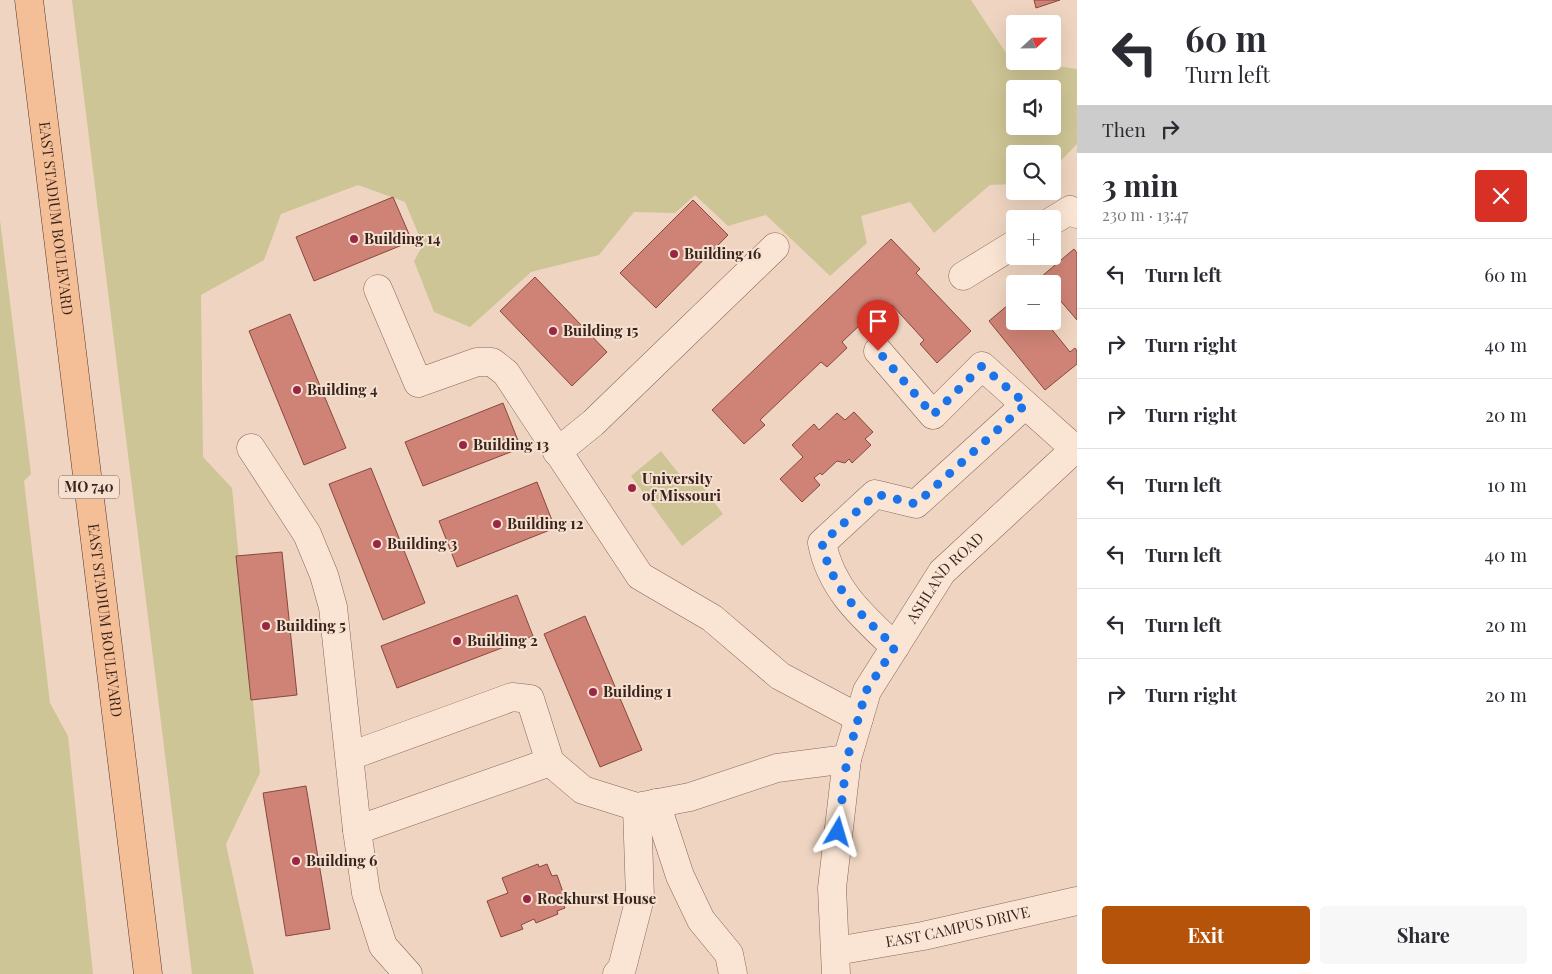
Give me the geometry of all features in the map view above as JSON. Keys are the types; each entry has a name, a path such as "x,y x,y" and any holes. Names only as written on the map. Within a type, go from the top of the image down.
{"main road":[{"name":"EAST STADIUM BOULEVARD","path":"30,0 148,974"}],"street":[{"path":"1061,216 1070,210 1077,214"},
{"path":"557,452 594,423 775,247"},
{"path":"963,276 1006,250"},
{"path":"378,289 418,383 477,362 492,362 506,373 640,576 712,618 780,676 859,718"},
{"path":"878,351 933,415 982,366 1076,448"},
{"path":"895,647 853,608 826,563 822,543 876,494 916,504 1026,404"},
{"path":"251,448 307,534 324,575 333,606 357,830 366,893 383,946 408,974"},
{"name":"ASHLAND ROAD","path":"836,962 832,888 847,759 866,691 942,572 1076,448"},
{"path":"350,756 512,697 530,699 550,762 584,790 646,805 690,796 776,768 847,759"},
{"path":"357,830 550,762"},
{"path":"646,805 701,920 729,954 733,974"},
{"path":"616,974 622,968 640,892 646,805"},
{"path":"640,892 680,876"},
{"name":"EAST CAMPUS DRIVE","path":"836,962 923,936 1077,901"}],"shaded area":[{"path":"72,0 971,0 1006,53 1006,70 1061,70 1061,67 1077,69 1077,144 1061,161 1061,145 1006,145 1006,184 990,185 934,233 910,202 861,216 867,243 830,276 766,215 728,226 695,195 675,213 634,212 599,255 531,272 470,327 434,312 414,261 423,245 405,202 358,185 281,214 264,260 201,295 203,457 232,488 260,773 226,844 254,974 192,974"},
{"path":"0,220 31,474 24,481 50,703 68,736 93,974 0,974"},
{"path":"661,451 683,479 693,474 723,514 682,546 631,476"}],"building":[{"path":"1034,0 1060,0 1036,8"},
{"name":"Building 14","path":"393,197 412,241 314,281 296,237"},
{"name":"Building 16","path":"693,200 728,235 656,308 620,273"},
{"path":"891,239 920,269 916,273 971,331 937,363 920,344 924,340 892,305 889,309 880,306 842,342 847,348 827,367 821,362 760,420 765,425 744,444 712,410"},
{"path":"1074,249 1077,253 1077,320 1061,301 1061,275 1043,275 1055,265 1061,265 1061,260"},
{"name":"Building 15","path":"535,277 607,352 572,386 500,311"},
{"path":"1006,307 1006,330 1052,330 1070,352 1075,348 1077,351 1077,364 1045,390 989,321"},
{"name":"Building 4","path":"290,314 346,448 304,465 249,331"},
{"name":"Building 13","path":"503,403 521,448 423,486 405,442"},
{"path":"854,412 873,432 865,439 871,445 852,463 849,459 845,463 837,461 822,475 820,473 814,478 820,485 802,502 780,479 803,457 792,445 814,424 819,430 837,413 845,420"},
{"name":"Building 3","path":"371,468 425,603 383,620 329,484"},
{"name":"Building 12","path":"537,482 555,528 457,567 439,521"},
{"name":"Building 5","path":"282,552 297,695 251,700 236,556"},
{"name":"Building 2","path":"517,595 533,636 397,688 381,646"},
{"name":"Building 1","path":"585,616 642,750 600,767 544,634"},
{"name":"Building 6","path":"306,786 330,929 286,936 263,793"},
{"name":"Rockhurst House","path":"538,864 539,867 547,864 552,876 557,875 564,895 561,897 565,908 557,911 558,914 536,923 534,919 521,925 523,929 501,937 487,901 508,893 502,878"}],"place":[{"name":"Building 14","path":"354,239"},
{"name":"Building 16","path":"674,254"},
{"name":"Building 15","path":"553,331"},
{"name":"Building 4","path":"297,390"},
{"name":"Building 13","path":"463,445"},
{"name":"University of Missouri","path":"632,488"},
{"name":"Building 12","path":"497,524"},
{"name":"Building 3","path":"377,544"},
{"name":"Building 5","path":"266,626"},
{"name":"Building 2","path":"457,641"},
{"name":"Building 1","path":"593,692"},
{"name":"Building 6","path":"296,861"},
{"name":"Rockhurst House","path":"527,899"}],"route":[{"path":"838,832 847,759 866,691 895,647 853,608 826,563 822,543 876,494 916,504 1026,404 982,366 933,415 878,351"}]}
